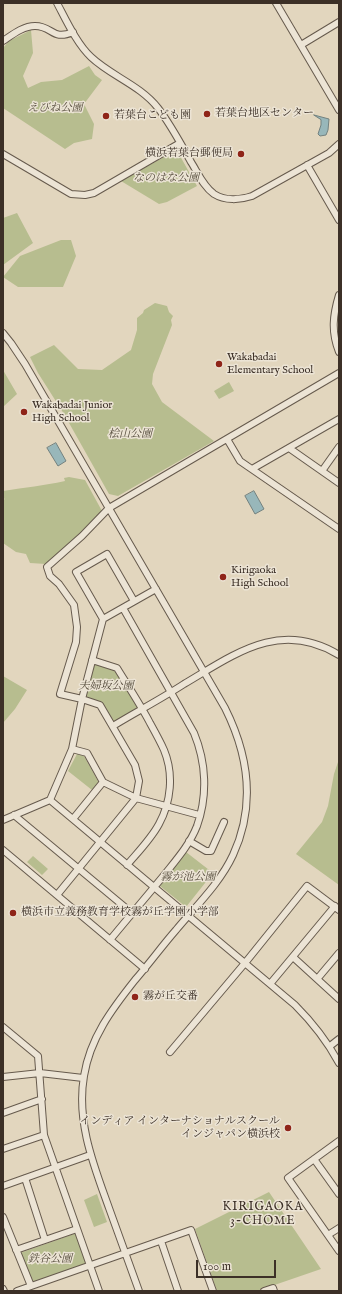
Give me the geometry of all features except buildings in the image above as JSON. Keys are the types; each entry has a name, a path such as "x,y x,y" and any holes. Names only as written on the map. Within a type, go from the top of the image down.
{"street":[{"path":"57,3 83,49 105,68 139,89 162,114 204,184 215,194 223,198 241,199 252,196 323,156 339,144"},
{"path":"276,3 339,110"},
{"path":"301,45 339,22"},
{"path":"3,41 24,29 34,26 43,28 59,36 73,32"},
{"path":"3,154 71,194 86,196 94,193 180,143"},
{"path":"307,165 339,220"},
{"path":"339,295 333,321 333,332 339,352"},
{"path":"3,333 19,355 225,708 240,741 245,761 247,802 243,826 232,856 210,890 114,1006 94,1040 83,1078 82,1102 84,1127 90,1156 139,1291"},
{"path":"57,895 136,798 139,781 135,765 100,705 60,694 76,642 77,627 74,605 59,584 50,576 47,567 82,536 109,508 339,373"},
{"path":"252,469 339,419"},
{"path":"227,439 240,461 339,530"},
{"path":"322,471 339,447"},
{"path":"289,448 339,482"},
{"path":"3,820 50,800 72,749 82,699 103,619 76,572 107,554 134,601"},
{"path":"103,619 156,589"},
{"path":"110,940 184,851 197,826 203,795 204,775 200,747 194,733 123,608"},
{"path":"113,726 204,672 253,646 267,641 292,639 306,641 317,644 339,655"},
{"path":"92,660 117,668 142,709 164,750 168,763 170,793 167,806 155,830 127,865"},
{"path":"72,749 87,753 103,782 136,798 199,815"},
{"path":"73,819 103,782"},
{"path":"50,800 270,984 309,1019 330,1046 339,1063"},
{"path":"14,815 132,914"},
{"path":"189,841 206,851 211,851 224,822"},
{"path":"3,850 145,969"},
{"path":"170,1052 307,886 337,908 270,984"},
{"path":"318,978 339,953"},
{"path":"293,957 318,978 339,999"},
{"path":"3,1027 38,1056 44,1135 99,1291"},
{"path":"330,1046 339,1040"},
{"path":"3,1077 40,1073 83,1078"},
{"path":"3,1113 42,1099"},
{"path":"3,1149 44,1135"},
{"path":"339,1141 288,1178 339,1251"},
{"path":"3,1186 90,1156"},
{"path":"314,1159 339,1194"},
{"path":"25,1178 45,1240"},
{"path":"3,1217 31,1286"},
{"path":"328,1236 339,1228"},
{"path":"16,1250 77,1230"},
{"path":"17,1291 191,1230 213,1291"},
{"path":"161,1241 178,1291"},
{"path":"264,1291 273,1288 274,1291"}],"green space":[{"name":"えびね公園","path":"31,30 33,53 23,76 28,88 41,82 62,80 89,66 95,75 102,80 84,104 94,124 92,139 74,143 65,149 3,108 3,48 9,41"},
{"name":"なのはな公園","path":"171,153 180,156 197,186 167,202 159,204 121,181"},
{"path":"17,213 33,243 3,265 3,218"},
{"path":"61,240 71,240 76,256 63,287 18,287 3,277 20,256"},
{"name":"桧山公園","path":"155,303 167,306 169,312 173,316 171,320 172,325 153,374 152,384 162,402 214,441 118,496 109,494 30,357 54,345 78,369 102,370 131,350 137,330 137,318 143,313 144,310"},
{"path":"3,370 17,394 3,407"},
{"path":"229,382 234,391 219,399 214,391"},
{"path":"69,477 85,480 102,511 69,545 46,564 30,563 26,554 16,552 3,543 3,502 5,498 3,500 3,491 65,481 64,478"},
{"name":"夫婦坂公園","path":"94,664 116,670 139,708 114,723 101,703 86,698"},
{"path":"3,676 27,690 15,709 3,723"},
{"path":"77,754 84,756 99,783 92,790 68,771"},
{"path":"339,759 339,885 296,854 322,822 328,806 334,774"},
{"name":"霧が池公園","path":"186,852 213,873 186,907 160,886"},
{"path":"33,856 48,869 42,875 27,862"},
{"path":"269,1192 321,1269 257,1291 217,1291 195,1229"},
{"path":"97,1194 107,1222 94,1227 84,1200"},
{"name":"鉄谷公園","path":"77,1233 87,1264 32,1283 20,1253"}],"water":[{"path":"314,115 329,119 326,135 320,136 318,134 321,120"},
{"path":"56,443 66,461 58,466 47,448"},
{"path":"254,491 264,509 255,514 245,496"}],"place":[{"name":"若葉台地区センター","path":"207,114"},
{"name":"若葉台こども園","path":"106,116"},
{"name":"横浜若葉台郵便局","path":"241,154"},
{"name":"Wakabadai Elementary School","path":"219,364"},
{"name":"Wakabadai Junior High School","path":"24,412"},
{"name":"Kirigaoka High School","path":"223,577"},
{"name":"横浜市立義務教育学校霧が丘学園小学部","path":"13,913"},
{"name":"霧が丘交番","path":"135,997"},
{"name":"インディア インターナショナルスクール インジャパン横浜校","path":"288,1128"}],"district":[{"name":"KIRIGAOKA 3-CHOME","path":"263,1215"}]}
